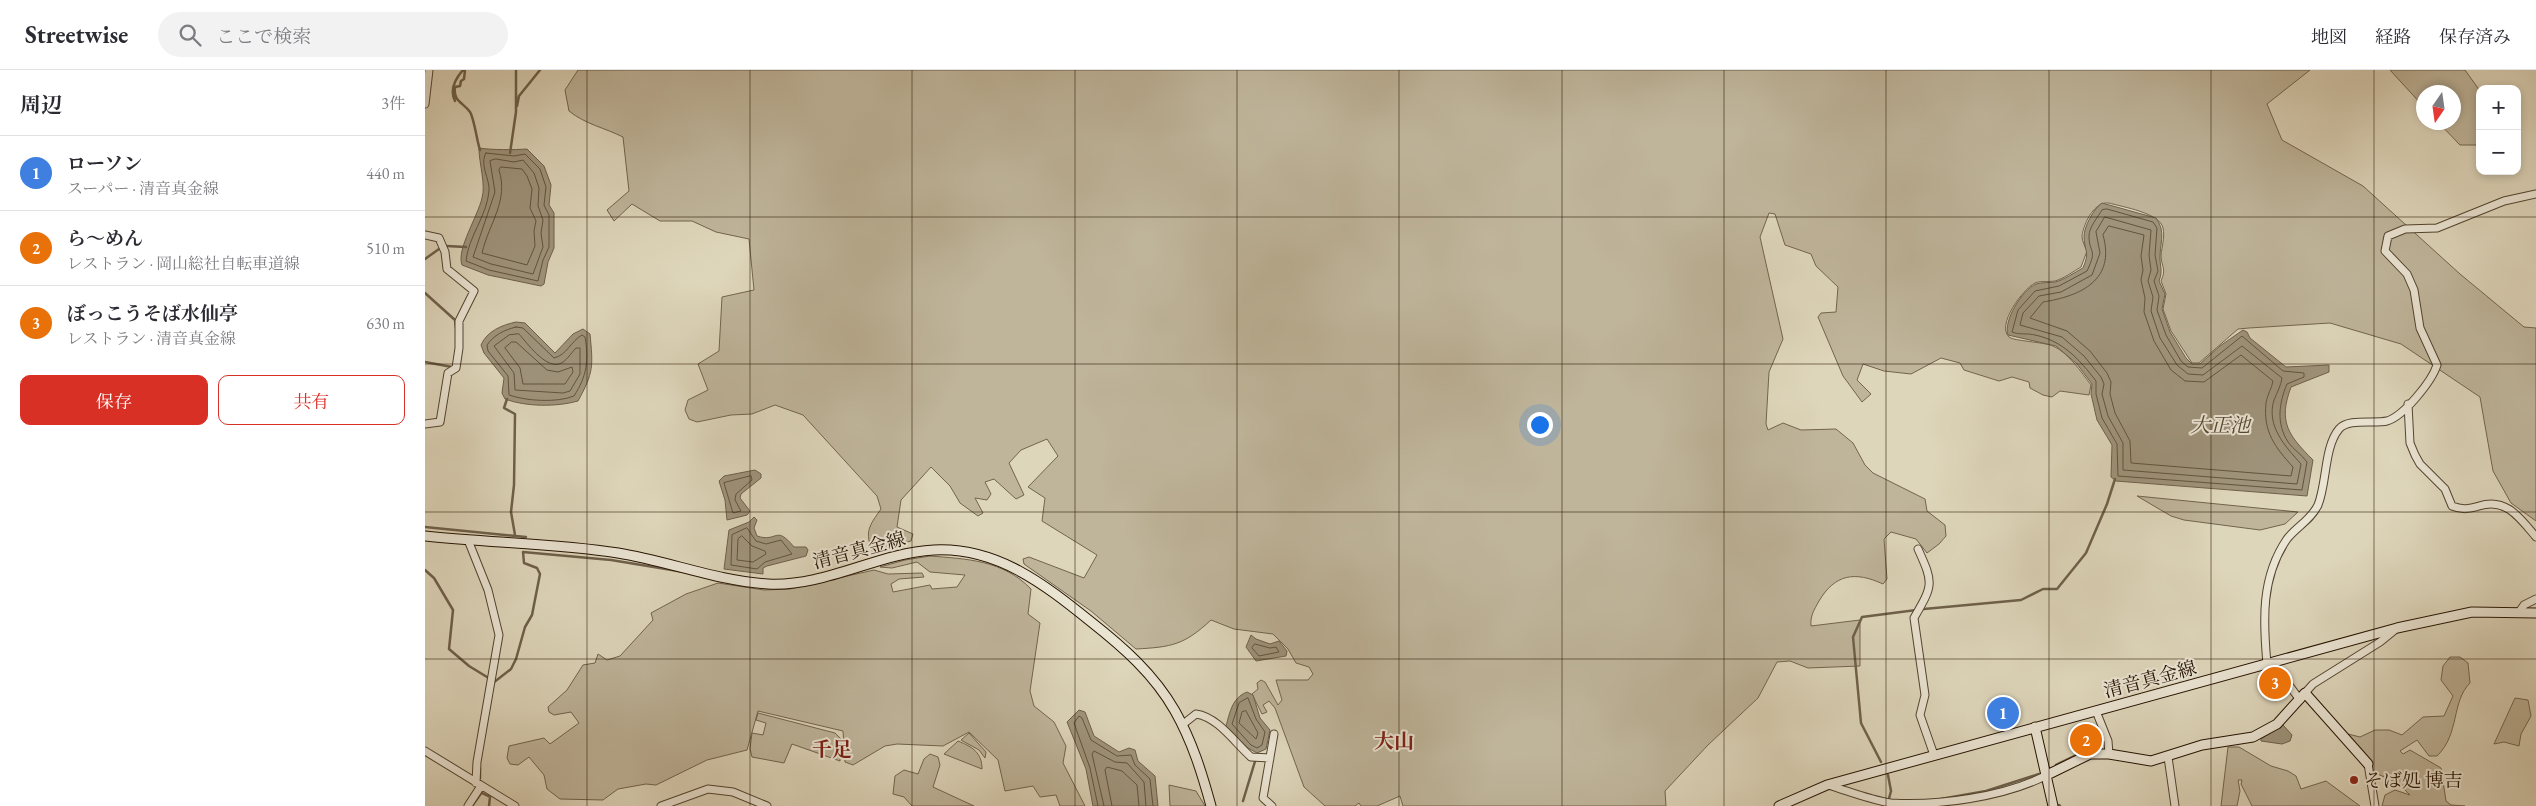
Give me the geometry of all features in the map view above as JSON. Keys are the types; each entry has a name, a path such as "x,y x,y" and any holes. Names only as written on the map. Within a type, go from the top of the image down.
{"main road":[{"name":"清音真金線","path":"425,536 617,553 731,578 772,584 818,579 880,559 912,552 943,550 977,554 1006,564 1039,581 1120,645 1159,687 1182,725 1195,753 1211,806"},
{"name":"清音真金線","path":"1779,806 1827,785 2397,628 2473,612 2536,613"},
{"path":"2045,776 2083,757 2109,754 2151,761 2202,745 2253,737 2277,724 2302,697 2368,764"},
{"path":"2035,727 2053,806"}],"street":[{"path":"425,104 429,70"},
{"path":"2397,628 2380,642 2313,684 2302,697 2270,663 2264,604 2267,582 2288,539 2312,515 2318,505 2333,439 2340,427 2347,424 2392,419 2433,377 2437,365 2420,328 2414,290 2407,274 2385,251 2388,236 2405,229 2437,228 2504,201 2536,194"},
{"path":"425,235 439,238 445,252 447,269 474,291 459,321 456,368 448,373 440,422 425,424"},
{"path":"2408,404 2410,443 2415,455 2420,464 2445,489 2452,506 2467,509 2489,503 2499,503 2519,517 2536,538"},
{"path":"468,540 488,590 499,635 477,762 479,785 468,806"},
{"path":"1918,549 1929,573 1928,595 1914,618 1925,695 1920,715 1934,755"},
{"path":"2519,612 2524,605 2536,599"},
{"path":"2096,711 2108,740 2109,754"},
{"path":"1182,725 1196,714 1201,715 1218,724 1256,758 1270,758"},
{"path":"1273,806 1263,798 1274,734"},
{"path":"425,750 515,806"},
{"path":"2168,757 2175,806"},
{"path":"2368,764 2375,806"},
{"path":"1827,785 1888,803 1929,804 1976,799 2025,785 2045,776"},
{"path":"661,806 708,789 733,792 767,806"}],"shaded area":[{"path":"578,70 2310,70 2267,104 2282,140 2363,186 2460,274 2524,327 2536,328 2536,521 2511,503 2493,471 2480,397 2401,344 2330,323 2238,329 2199,363 2192,363 2171,331 2163,309 2166,294 2161,281 2164,273 2161,259 2163,228 2155,218 2140,211 2109,203 2099,205 2091,213 2085,225 2082,238 2087,251 2081,267 2058,280 2035,283 2018,300 2008,316 2006,324 2006,331 2009,337 2053,346 2064,353 2091,385 2089,395 2060,391 2052,397 2043,395 2030,388 2029,382 2012,377 1999,381 1964,370 1960,363 1941,358 1911,374 1884,371 1863,364 1857,380 1871,394 1862,402 1843,376 1818,317 1821,313 1836,312 1838,287 1816,266 1811,254 1785,245 1775,214 1769,213 1760,237 1783,339 1769,372 1766,424 1768,430 1783,423 1801,430 1836,429 1853,443 1865,465 1873,473 1925,499 1927,511 1945,525 1946,536 1927,553 1916,539 1891,532 1884,539 1887,579 1883,584 1863,577 1839,580 1825,592 1819,601 1812,616 1811,626 1860,620 1860,666 1808,668 1790,661 1777,662 1758,698 1708,745 1665,791 1666,806 1403,806 1400,796 1377,806 1361,806 1359,803 1355,806 1325,806 1304,787 1275,708 1269,701 1263,705 1267,712 1262,714 1252,694 1258,689 1257,683 1261,680 1265,682 1278,705 1282,700 1276,680 1308,680 1313,674 1309,667 1296,663 1288,649 1273,634 1234,629 1211,620 1185,640 1168,646 1136,649 1091,611 1024,564 1023,559 1029,557 1084,578 1097,555 1042,521 1045,498 1028,487 1058,456 1047,439 1021,450 1009,463 1024,495 1016,499 994,479 985,482 991,494 987,500 975,498 983,513 978,516 960,503 950,486 931,467 901,500 897,527 913,534 911,541 873,552 868,534 881,509 877,496 803,415 775,405 752,414 731,415 697,422 689,419 685,410 688,400 708,390 698,364 719,351 722,297 754,290 749,239 716,232 692,221 660,221 632,204 614,221 607,210 629,191 623,137 588,123 569,111 565,90"},
{"path":"2390,70 2465,70 2476,85 2476,145 2460,145 2446,130 2461,130 2461,85 2416,85 2416,98"},
{"path":"2137,496 2298,512 2285,524 2260,530 2184,520 2171,516"},
{"path":"930,556 984,563 1009,572 1031,589 1028,614 1040,623 1030,691 1034,706 1054,722 1066,746 1063,763 1085,806 1060,806 1056,795 1040,797 1033,786 1005,791 998,760 969,732 943,746 897,744 885,746 853,765 845,762 843,731 758,711 747,750 707,760 656,785 646,784 618,789 603,800 560,799 547,789 544,775 529,757 518,765 510,764 507,758 509,746 544,738 550,744 579,723 571,712 554,715 549,712 548,707 567,690 583,665 595,663 598,654 607,660 620,656 653,620 651,613 686,594 718,583 764,590 790,589 874,570 888,574 922,573 924,577 899,579 891,584 893,592 930,585 932,589 957,587 965,575 930,572 917,562 892,568 880,567"},
{"path":"2450,657 2460,657 2468,663 2470,683 2460,699 2449,738 2437,756 2429,756 2417,740 2400,751 2403,754 2410,750 2441,768 2446,801 2451,805 2465,806 2382,806 2385,795 2395,790 2410,795 2398,783 2373,772 2344,733 2360,737 2375,730 2389,730 2402,735 2423,717 2444,716 2453,696 2441,680 2443,666"},
{"path":"2515,698 2528,700 2531,716 2521,734 2519,746 2504,742 2494,744"},
{"path":"758,713 835,733 841,739 840,761 792,744 784,763 752,757 750,749 752,733 763,735 766,723 756,720"},
{"path":"969,733 986,752 985,758 979,750 961,740"},
{"path":"958,741 976,751 982,763 982,769 944,754"},
{"path":"2228,747 2239,747 2271,766 2288,771 2296,776 2301,789 2326,781 2360,806 2252,806 2241,784 2242,780 2238,780 2240,791 2237,806 2221,806"},
{"path":"930,754 938,757 940,765 933,787 974,806 912,806 904,797 893,794 895,776 904,770 918,774 924,759"},
{"path":"1169,785 1196,791 1205,806 1170,806"}],"water":[{"path":"479,148 527,149 544,166 551,185 549,205 554,213 554,248 548,262 544,284 541,286 488,275 462,265 462,251 480,205 483,192"},
{"name":"大正池","path":"2102,203 2156,218 2159,223 2162,237 2159,281 2165,294 2162,309 2170,332 2186,358 2192,364 2200,364 2220,346 2243,330 2286,367 2329,365 2329,372 2291,387 2285,410 2288,427 2292,435 2313,460 2307,496 2116,481 2111,477 2112,445 2097,420 2091,394 2092,384 2077,364 2056,346 2008,335 2008,322 2011,314 2020,299 2031,287 2038,283 2058,281 2083,268 2087,255 2084,238 2085,229 2093,214"},
{"path":"516,322 525,323 555,353 573,334 583,329 590,334 592,354 590,375 578,401 541,405 522,404 505,399 502,393 504,378 484,353 481,345 495,329"},
{"path":"755,470 761,474 761,478 741,494 740,498 750,511 747,515 727,520 725,500 719,481 724,476"},
{"path":"754,517 757,520 754,528 757,536 764,538 779,535 788,540 794,547 806,547 808,550 806,556 767,566 763,568 763,574 724,569 729,530 749,522"},
{"path":"1251,635 1270,644 1279,641 1287,651 1286,656 1256,661 1246,647"},
{"path":"1247,692 1253,695 1260,718 1270,730 1266,749 1257,753 1248,748 1226,726 1230,711 1235,702"},
{"path":"1079,710 1085,712 1094,736 1119,752 1129,748 1135,750 1138,761 1155,776 1158,806 1093,806 1086,769 1067,722"},
{"path":"2283,725 2292,735 2290,741 2282,744 2261,741 2261,739"}],"waterway":[{"path":"455,101 453,88 463,70"},
{"path":"465,70 464,79 461,81 460,86 455,87 455,92 457,99 470,112 480,150"},
{"path":"510,153 516,112 516,70"},
{"path":"517,106 519,96 540,70"},
{"path":"446,246 466,247"},
{"path":"425,259 439,249"},
{"path":"425,293 455,320 456,328"},
{"path":"425,362 452,367"},
{"path":"507,399 504,408 515,414 514,485 511,512 515,535"},
{"path":"1881,762 1861,723 1853,637 1862,617 2021,600 2043,589 2057,589 2086,553 2107,504 2115,479"},
{"path":"425,527 526,537"},
{"path":"493,683 511,669 516,659 525,627 532,615 540,574 537,568 524,563 523,552 611,560 684,572"},
{"path":"425,570 434,578 453,610 449,649 469,666 487,677"},
{"path":"2056,765 2106,741"},
{"path":"1243,801 1256,758"},
{"path":"480,768 480,778"},
{"path":"1941,799 1986,791 2039,774"},
{"path":"1887,806 1891,791 1888,775"},
{"path":"472,806 482,792"},
{"path":"482,793 490,797 489,806"}],"place":[{"name":"ぼっこうそば水仙亭","path":"2275,683"},
{"name":"ローソン","path":"2003,713"},
{"name":"ら～めん","path":"2086,740"},
{"name":"そば処 博吉","path":"2354,780"}],"district":[{"name":"大山","path":"1394,741"},
{"name":"千足","path":"832,749"}]}
